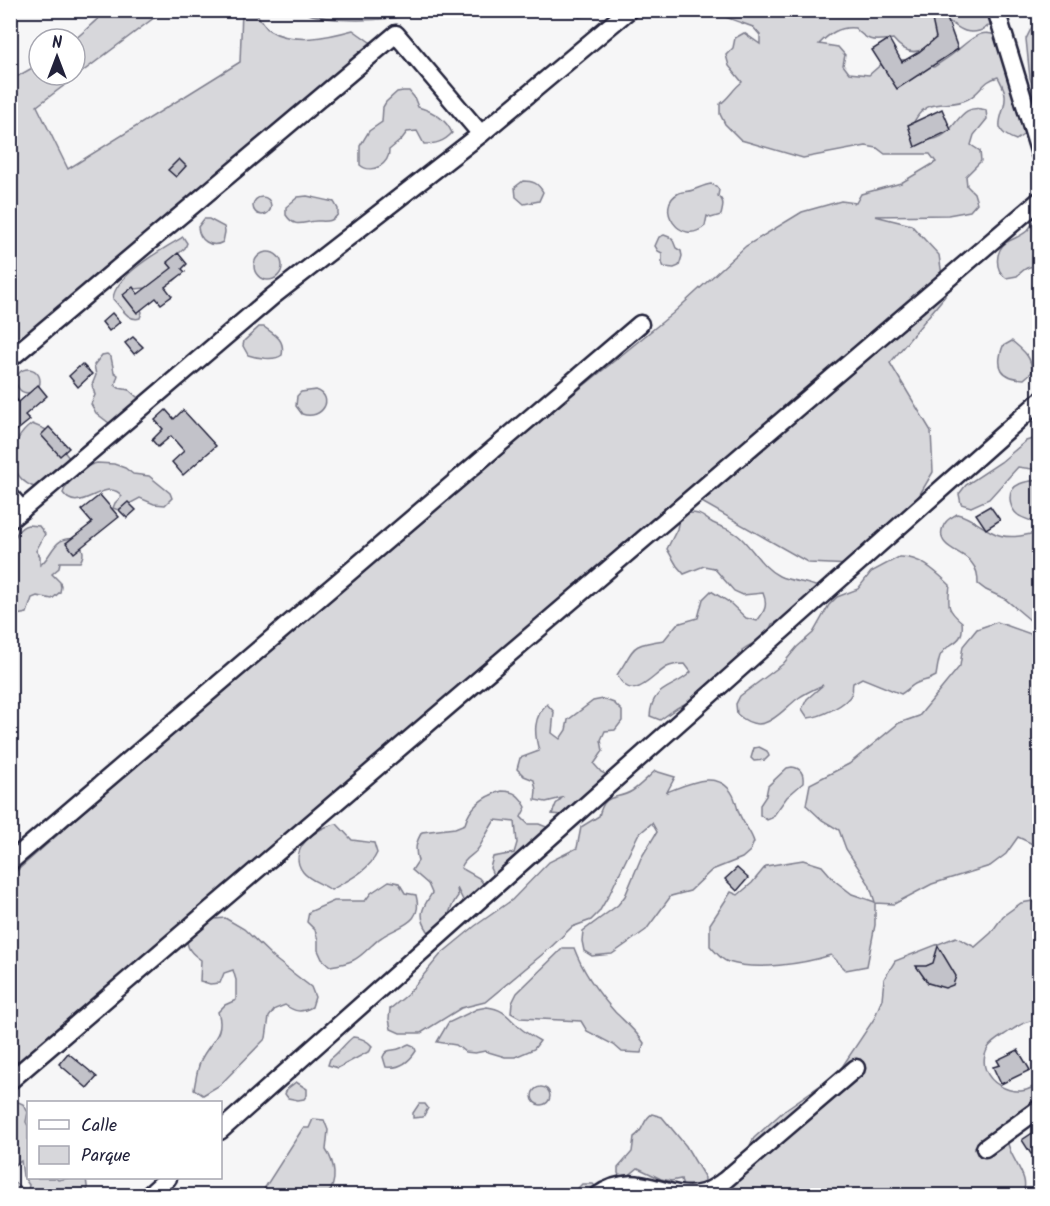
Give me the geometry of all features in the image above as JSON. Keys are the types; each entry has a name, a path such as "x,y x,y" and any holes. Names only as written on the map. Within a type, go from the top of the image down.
{"street":[{"path":"10,496 16,515 273,296 481,134 629,10"},
{"path":"996,10 1040,154"},
{"path":"10,359 396,34 481,134"},
{"path":"10,1081 1040,201"},
{"path":"10,862 640,324"},
{"path":"222,1129 1040,401"},
{"path":"597,1196 608,1188 624,1184 639,1184 683,1194 703,1193 724,1181 856,1068"},
{"path":"986,1148 1040,1108"},
{"path":"148,1196 167,1179"}],"green space":[{"path":"521,10 478,18 444,11"},
{"path":"109,11 163,11 87,68 87,28"},
{"path":"242,11 255,11 263,24 278,35 311,38 353,30 370,42 377,43 11,354 11,80 27,71 27,87 62,87 37,106 68,169 240,62"},
{"path":"299,11 433,11 383,19 348,20 331,19"},
{"path":"569,11 603,11 600,14 579,17"},
{"path":"709,11 1001,11 991,24 976,32 965,31 948,21 930,44 917,51 909,51 901,47 893,39 868,39 855,28 844,28 835,32 819,44 838,47 845,55 843,65 849,73 869,75 885,61 916,59 924,65 934,67 972,38 984,33 997,36 1005,42 1016,54 1021,64 1026,133 1016,140 1007,136 1000,126 1005,95 998,77 989,81 968,99 924,109 912,126 927,140 937,138 945,134 968,110 976,108 986,110 987,119 974,135 971,145 980,151 981,161 966,176 967,186 974,193 977,203 970,211 948,215 875,216 911,225 939,255 945,296 890,363 931,431 933,472 890,545 852,565 809,563 693,497 11,1080 10,877 539,422 672,314 746,246 802,212 841,201 856,203 861,194 901,183 936,162 930,154 885,154 877,148 866,146 803,158 741,140 725,124 720,114 720,104 742,82 729,66 726,55 733,48 735,38 744,33 760,44 760,35 753,27"},
{"path":"1035,21 1039,23 1039,122 1037,98 1030,78 1026,39"},
{"path":"409,91 418,107 438,116 452,133 439,142 424,144 417,131 407,132 389,150 387,160 383,164 375,168 365,168 360,165 360,146 369,131 382,122 383,107 386,102 397,92"},
{"path":"523,181 539,186 543,192 539,201 524,204 516,197 515,187"},
{"path":"711,184 719,190 718,196 723,204 721,215 711,218 707,216 705,226 696,231 687,232 679,229 669,215 672,199 681,192"},
{"path":"307,196 334,202 338,214 329,221 300,224 293,222 286,215 286,207 298,197"},
{"path":"258,197 266,197 271,202 269,213 258,215 253,210 253,202"},
{"path":"1039,215 1039,266 1029,267 1017,276 1006,278 999,270 997,260 1000,250 1007,242 1028,230"},
{"path":"204,219 209,219 224,227 223,242 210,244 203,239 198,227"},
{"path":"664,235 672,238 676,248 681,251 679,266 674,268 664,267 662,253 655,246 659,237"},
{"path":"183,237 187,243 185,248 173,258 178,277 174,281 160,277 160,282 148,292 145,288 135,289 133,293 142,312 140,318 128,316 113,299 122,281 141,264"},
{"path":"268,252 278,256 282,266 278,276 268,280 258,276 254,266 258,256"},
{"path":"259,327 264,327 279,338 283,350 282,355 261,358 248,355 243,346 244,341"},
{"path":"1012,341 1024,351 1031,362 1032,372 1024,379 1005,374 1000,365 1003,346"},
{"path":"107,354 111,357 114,372 118,375 115,385 146,400 113,426 96,413 91,404 95,395 92,385 96,375 94,365 102,355"},
{"path":"28,369 33,370 39,376 39,386 33,392 28,393 23,392 17,386 16,381 17,376 23,370"},
{"path":"316,390 325,398 324,407 315,414 302,414 296,406 297,396 301,392"},
{"path":"32,424 47,430 74,464 37,488 19,476 13,459 18,440"},
{"path":"1039,437 1039,470 1018,467 989,499 971,507 961,504 959,494 966,485 1001,462 1026,441"},
{"path":"97,463 114,464 133,474 149,476 170,493 172,498 165,505 154,504 140,498 118,510 113,508 122,496 116,491 108,490 77,501 69,499 63,493 68,484 82,470"},
{"path":"1040,480 1039,526 1016,513 1010,498 1016,486"},
{"path":"688,513 700,515 736,533 773,573 820,588 791,616 772,624 763,638 742,650 742,662 713,689 660,720 650,716 655,699 664,689 691,672 685,664 671,665 642,686 629,688 617,675 630,653 638,646 664,640 677,624 698,618 703,599 711,591 729,602 746,618 757,621 764,611 765,604 763,593 743,595 734,591 714,568 704,566 684,574 677,566 667,549 677,529 679,519"},
{"path":"957,514 1003,536 1021,536 1039,532 1039,619 1030,620 1005,599 978,584 975,567 967,558 947,545 942,536 942,530 944,524"},
{"path":"28,525 39,526 45,534 36,551 40,556 40,565 57,544 66,539 76,540 82,548 83,555 80,562 60,562 59,568 52,574 60,582 60,592 52,599 37,596 32,598 27,613 17,615 11,610 10,562 15,538 20,529"},
{"path":"899,557 921,562 950,585 949,606 953,614 962,622 961,635 940,656 936,676 915,684 901,694 862,678 853,683 852,693 845,702 833,710 808,718 802,709 807,699 823,685 803,695 776,717 762,724 746,721 737,714 736,704 740,696 783,664 813,633 829,605 837,597 858,589 871,572"},
{"path":"997,622 1039,637 1039,847 1018,837 1006,854 990,866 932,884 894,904 875,903 875,925 867,966 846,970 831,955 793,964 766,966 739,965 723,959 710,946 710,924 731,892 738,895 766,866 803,860 822,866 835,881 852,894 875,902 869,884 846,849 839,830 822,820 806,805 810,784 849,764 899,723 919,716 960,666 963,646 977,629"},
{"path":"603,699 614,703 622,711 622,721 615,730 605,731 601,740 603,751 594,764 601,772 611,777 562,815 552,814 556,804 562,798 546,802 535,800 534,780 524,776 517,769 520,758 539,751 536,726 539,714 547,704 554,712 552,733 560,739 566,730 568,720 593,701"},
{"path":"759,747 767,751 769,756 765,760 754,761 751,758 754,748"},
{"path":"792,767 801,772 803,783 787,797 772,818 767,820 760,815 760,805 766,796 768,786 787,768"},
{"path":"655,771 675,777 667,792 703,780 720,782 727,787 753,838 754,842 750,851 742,858 712,870 690,891 671,896 646,930 612,954 592,956 584,951 583,931 618,905 625,896 641,858 657,832 652,823 638,835 609,895 599,912 591,920 572,927 485,1002 461,1008 421,1033 400,1033 391,1029 390,1009 407,995 441,954 512,900 549,862 577,848 581,827 599,816 604,803 632,791"},
{"path":"502,791 514,793 522,800 526,807 521,817 528,824 539,824 549,828 494,877 490,868 493,857 514,853 517,843 515,822 495,820 478,850 465,861 461,868 479,878 486,887 465,904 457,888 458,896 442,929 438,933 428,931 422,911 432,893 428,884 412,870 418,861 416,846 422,832 455,828 465,824 474,807 489,796"},
{"path":"337,824 352,840 374,843 377,853 363,870 331,890 303,872 298,856 306,840 313,834"},
{"path":"389,881 399,883 405,893 416,895 418,904 414,917 379,939 357,958 330,966 322,959 315,930 307,922 309,912 334,901 365,901 371,893"},
{"path":"1039,900 1039,1021 1024,1023 995,1041 988,1048 984,1060 991,1079 1010,1090 1021,1091 1031,1088 1039,1081 1039,1101 1004,1132 1025,1184 1022,1195 608,1196 683,1188 681,1179 671,1181 661,1179 638,1168 626,1178 620,1177 618,1173 618,1168 632,1152 634,1137 652,1114 662,1117 686,1146 705,1178 704,1192 719,1183 731,1194 734,1174 754,1138 786,1109 838,1073 874,1019 882,999 884,979 895,961 956,937 975,947 991,933 1003,916 1021,903"},
{"path":"225,918 244,929 275,959 311,987 315,997 312,1007 305,1010 295,1010 285,1005 275,1009 269,1017 266,1038 220,1085 203,1095 194,1089 198,1067 218,1033 220,1020 218,1012 225,1005 236,1000 236,980 233,970 224,973 220,983 210,984 200,981 201,960 190,950 187,936 215,919"},
{"path":"563,948 574,948 586,974 597,990 644,1043 641,1053 622,1052 614,1045 587,1031 581,1021 520,1018 511,1013 512,1003 517,993"},
{"path":"487,1007 502,1012 540,1041 534,1049 515,1057 505,1057 485,1051 465,1052 456,1045 437,1042 448,1023 477,1009"},
{"path":"353,1037 368,1042 372,1046 370,1051 338,1068 328,1065 330,1059"},
{"path":"409,1044 414,1046 416,1051 410,1058 399,1066 386,1067 383,1057 386,1052"},
{"path":"296,1082 307,1089 304,1099 288,1098 285,1094 287,1089"},
{"path":"541,1087 547,1090 550,1096 547,1102 541,1105 535,1102 532,1096 535,1090"},
{"path":"11,1103 23,1104 27,1110 27,1179 86,1179 88,1194 93,1195 11,1195 11,1180 23,1189 28,1190 29,1185 23,1176 21,1161 11,1167"},
{"path":"419,1104 425,1104 428,1108 423,1117 413,1118 413,1113"},
{"path":"313,1119 324,1120 328,1130 326,1150 332,1161 334,1179 327,1195 262,1195 303,1128 309,1128"},
{"path":"582,1184 593,1184 597,1188 592,1195 577,1196 578,1188"}],"building":[{"path":"930,10 944,10 958,49 897,89 872,50 889,39 902,62 919,52 936,38"},
{"path":"942,109 951,130 915,147 908,125"},
{"path":"179,159 186,166 176,177 168,170"},
{"path":"178,253 187,264 182,269 185,272 165,287 172,296 161,304 156,298 137,313 123,295 133,287 138,294 172,268 167,262"},
{"path":"112,313 120,322 109,331 102,322"},
{"path":"133,337 143,347 134,354 125,343"},
{"path":"82,364 92,374 78,387 69,376"},
{"path":"38,385 47,396 25,415 30,420 15,432 10,427 10,393 19,402"},
{"path":"166,410 174,419 183,410 216,446 183,475 172,462 184,451 171,436 158,447 152,440 163,429 155,420"},
{"path":"49,427 69,448 60,456 41,435"},
{"path":"100,495 119,517 74,553 66,543 92,523 81,510"},
{"path":"128,502 136,510 127,518 119,510"},
{"path":"990,506 1000,520 986,529 976,514"},
{"path":"737,868 748,878 737,891 725,879"},
{"path":"938,946 956,976 953,985 945,988 928,983 916,966 933,963"},
{"path":"1018,1050 1030,1070 1001,1084 993,1067 1000,1065 997,1060"},
{"path":"68,1053 97,1077 87,1088 59,1064"},
{"path":"1040,1128 1040,1148 1031,1154 1022,1140"}]}
